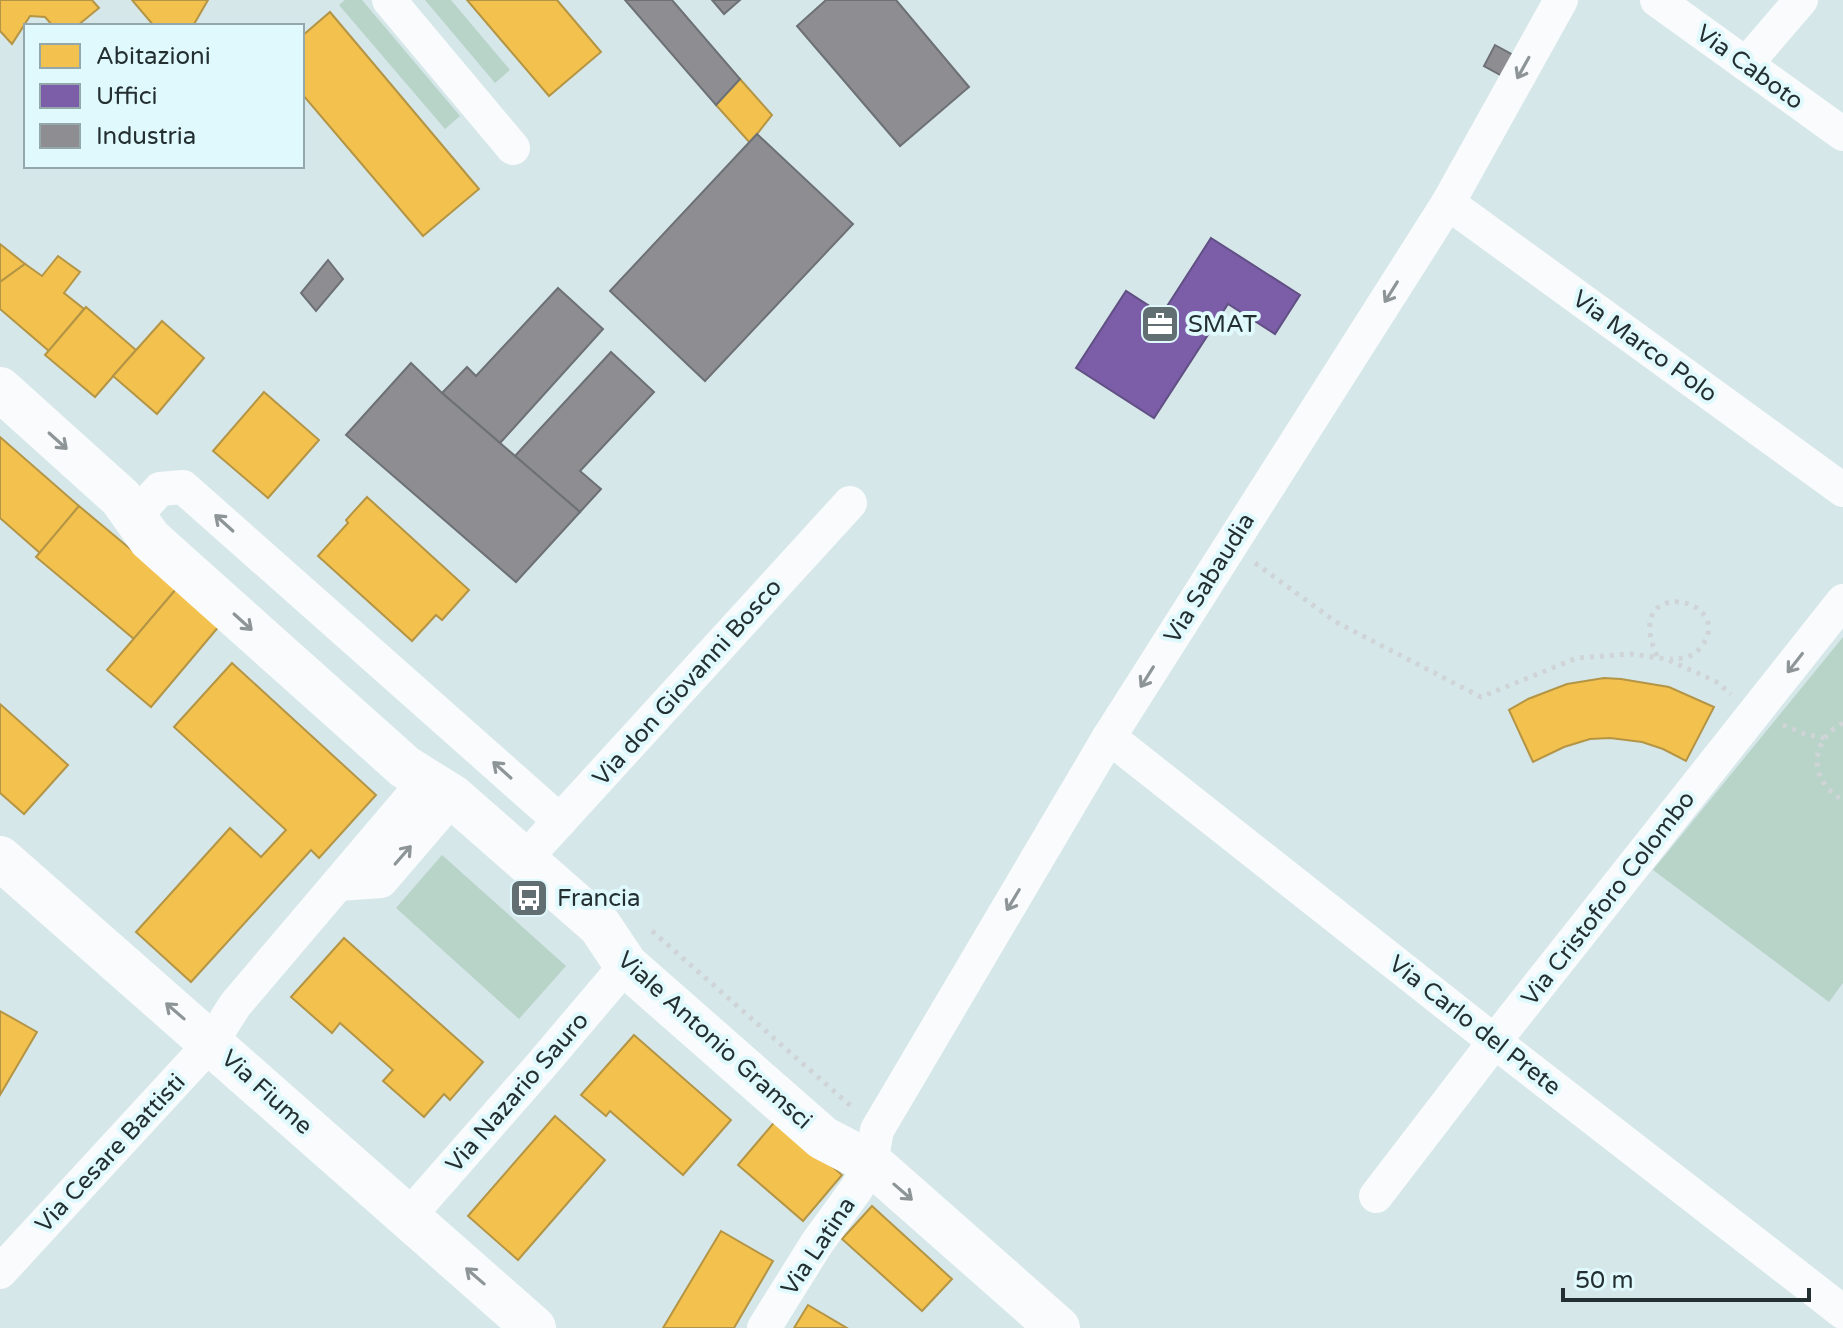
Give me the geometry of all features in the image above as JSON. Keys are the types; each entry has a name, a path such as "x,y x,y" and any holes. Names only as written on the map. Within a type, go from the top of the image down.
{"street":[{"path":"389,0 513,148"},
{"name":"Via Sabaudia","path":"871,1163 877,1130 1109,737 1448,203 1561,0"},
{"name":"Via Caboto","path":"1657,0 1843,134"},
{"path":"1746,64 1801,0"},
{"name":"Via Marco Polo","path":"1448,203 1843,490"},
{"name":"Viale Antonio Gramsci","path":"0,389 121,498 150,539 405,767 439,789 600,926 626,965 823,1138 871,1163 1058,1328"},
{"path":"134,517 160,489 183,487 560,821"},
{"name":"Via don Giovanni Bosco","path":"524,860 850,503"},
{"name":"Via Cristoforo Colombo","path":"1376,1196 1843,601"},
{"name":"Via Carlo del Prete","path":"1109,737 1843,1312"},
{"name":"Via Cesare Battisti","path":"0,1272 211,1043 235,1005 339,884 439,789"},
{"name":"Via Fiume","path":"0,858 534,1328"},
{"name":"Via Nazario Sauro","path":"408,1217 626,965"},
{"name":"Via Latina","path":"764,1328 871,1163"}],"path":[{"path":"1226,552 1250,559 1336,622 1481,697 1577,658 1630,654 1658,656 1715,681 1754,714"},
{"path":"1658,656 1649,636 1654,614 1660,606 1669,602 1690,603 1704,615 1708,630 1706,639 1694,654 1686,658 1666,659"},
{"path":"1843,723 1824,738 1817,761 1823,783 1843,800"}],"green space":[{"path":"345,0 362,0 460,116 445,129 339,5"},
{"path":"425,0 451,0 510,70 495,83"},
{"path":"1843,637 1843,983 1829,1002 1653,870"},
{"path":"442,855 566,966 519,1019 396,908"}],"building: Abitazioni":[{"path":"0,0 92,0 99,8 79,24 51,24 45,17 30,16 12,44 0,31"},
{"path":"132,0 208,0 194,24 152,24"},
{"path":"467,0 557,0 601,52 549,96"},
{"path":"330,12 479,189 423,236 304,96 304,34"},
{"path":"740,79 772,115 750,143 716,105"},
{"path":"0,244 25,264 0,282"},
{"path":"58,256 80,272 64,293 84,309 49,351 0,309 0,282 25,264 42,276"},
{"path":"86,307 136,350 95,397 45,355"},
{"path":"162,321 204,358 157,414 113,376"},
{"path":"264,392 319,440 268,498 213,451"},
{"path":"0,437 79,506 40,553 0,518"},
{"path":"367,497 469,590 442,620 436,615 412,641 318,556"},
{"path":"79,506 177,588 134,639 36,557"},
{"path":"177,588 220,625 151,707 107,670"},
{"path":"232,663 376,795 319,858 311,850 191,982 136,932 230,828 261,857 286,830 174,727"},
{"path":"1604,678 1669,687 1714,707 1686,761 1642,742 1610,738 1590,739 1564,747 1533,762 1509,710 1567,684"},
{"path":"0,704 68,765 24,814 0,793"},
{"path":"344,938 483,1062 450,1100 444,1094 424,1117 383,1081 393,1070 340,1023 332,1033 291,997"},
{"path":"0,1011 37,1032 0,1095"},
{"path":"634,1035 731,1120 683,1175 610,1111 606,1116 581,1095"},
{"path":"555,1116 605,1160 518,1260 468,1216"},
{"path":"777,1119 842,1175 803,1221 738,1165"},
{"path":"872,1206 952,1279 922,1311 842,1239"},
{"path":"721,1231 773,1261 734,1328 663,1328"},
{"path":"808,1305 847,1328 794,1328"}],"building: Uffici":[{"name":"SMAT","path":"1211,238 1300,295 1275,334 1228,304 1154,418 1076,368 1126,291 1162,314"}],"building: Industria":[{"path":"625,0 672,0 740,79 716,105"},
{"path":"712,0 740,0 724,14"},
{"path":"826,0 896,0 969,87 900,146 797,26"},
{"path":"1495,45 1513,55 1502,76 1484,66"},
{"path":"757,134 853,224 705,381 610,291"},
{"path":"328,260 343,279 316,311 301,293"},
{"path":"558,288 603,329 500,443 442,393 467,367 476,376"},
{"path":"611,352 654,392 580,471 601,489 580,512 515,456"},
{"path":"411,363 580,512 516,582 346,435"}],"place":[{"name":"SMAT","path":"1160,324"},
{"name":"Francia","path":"529,898"}]}
